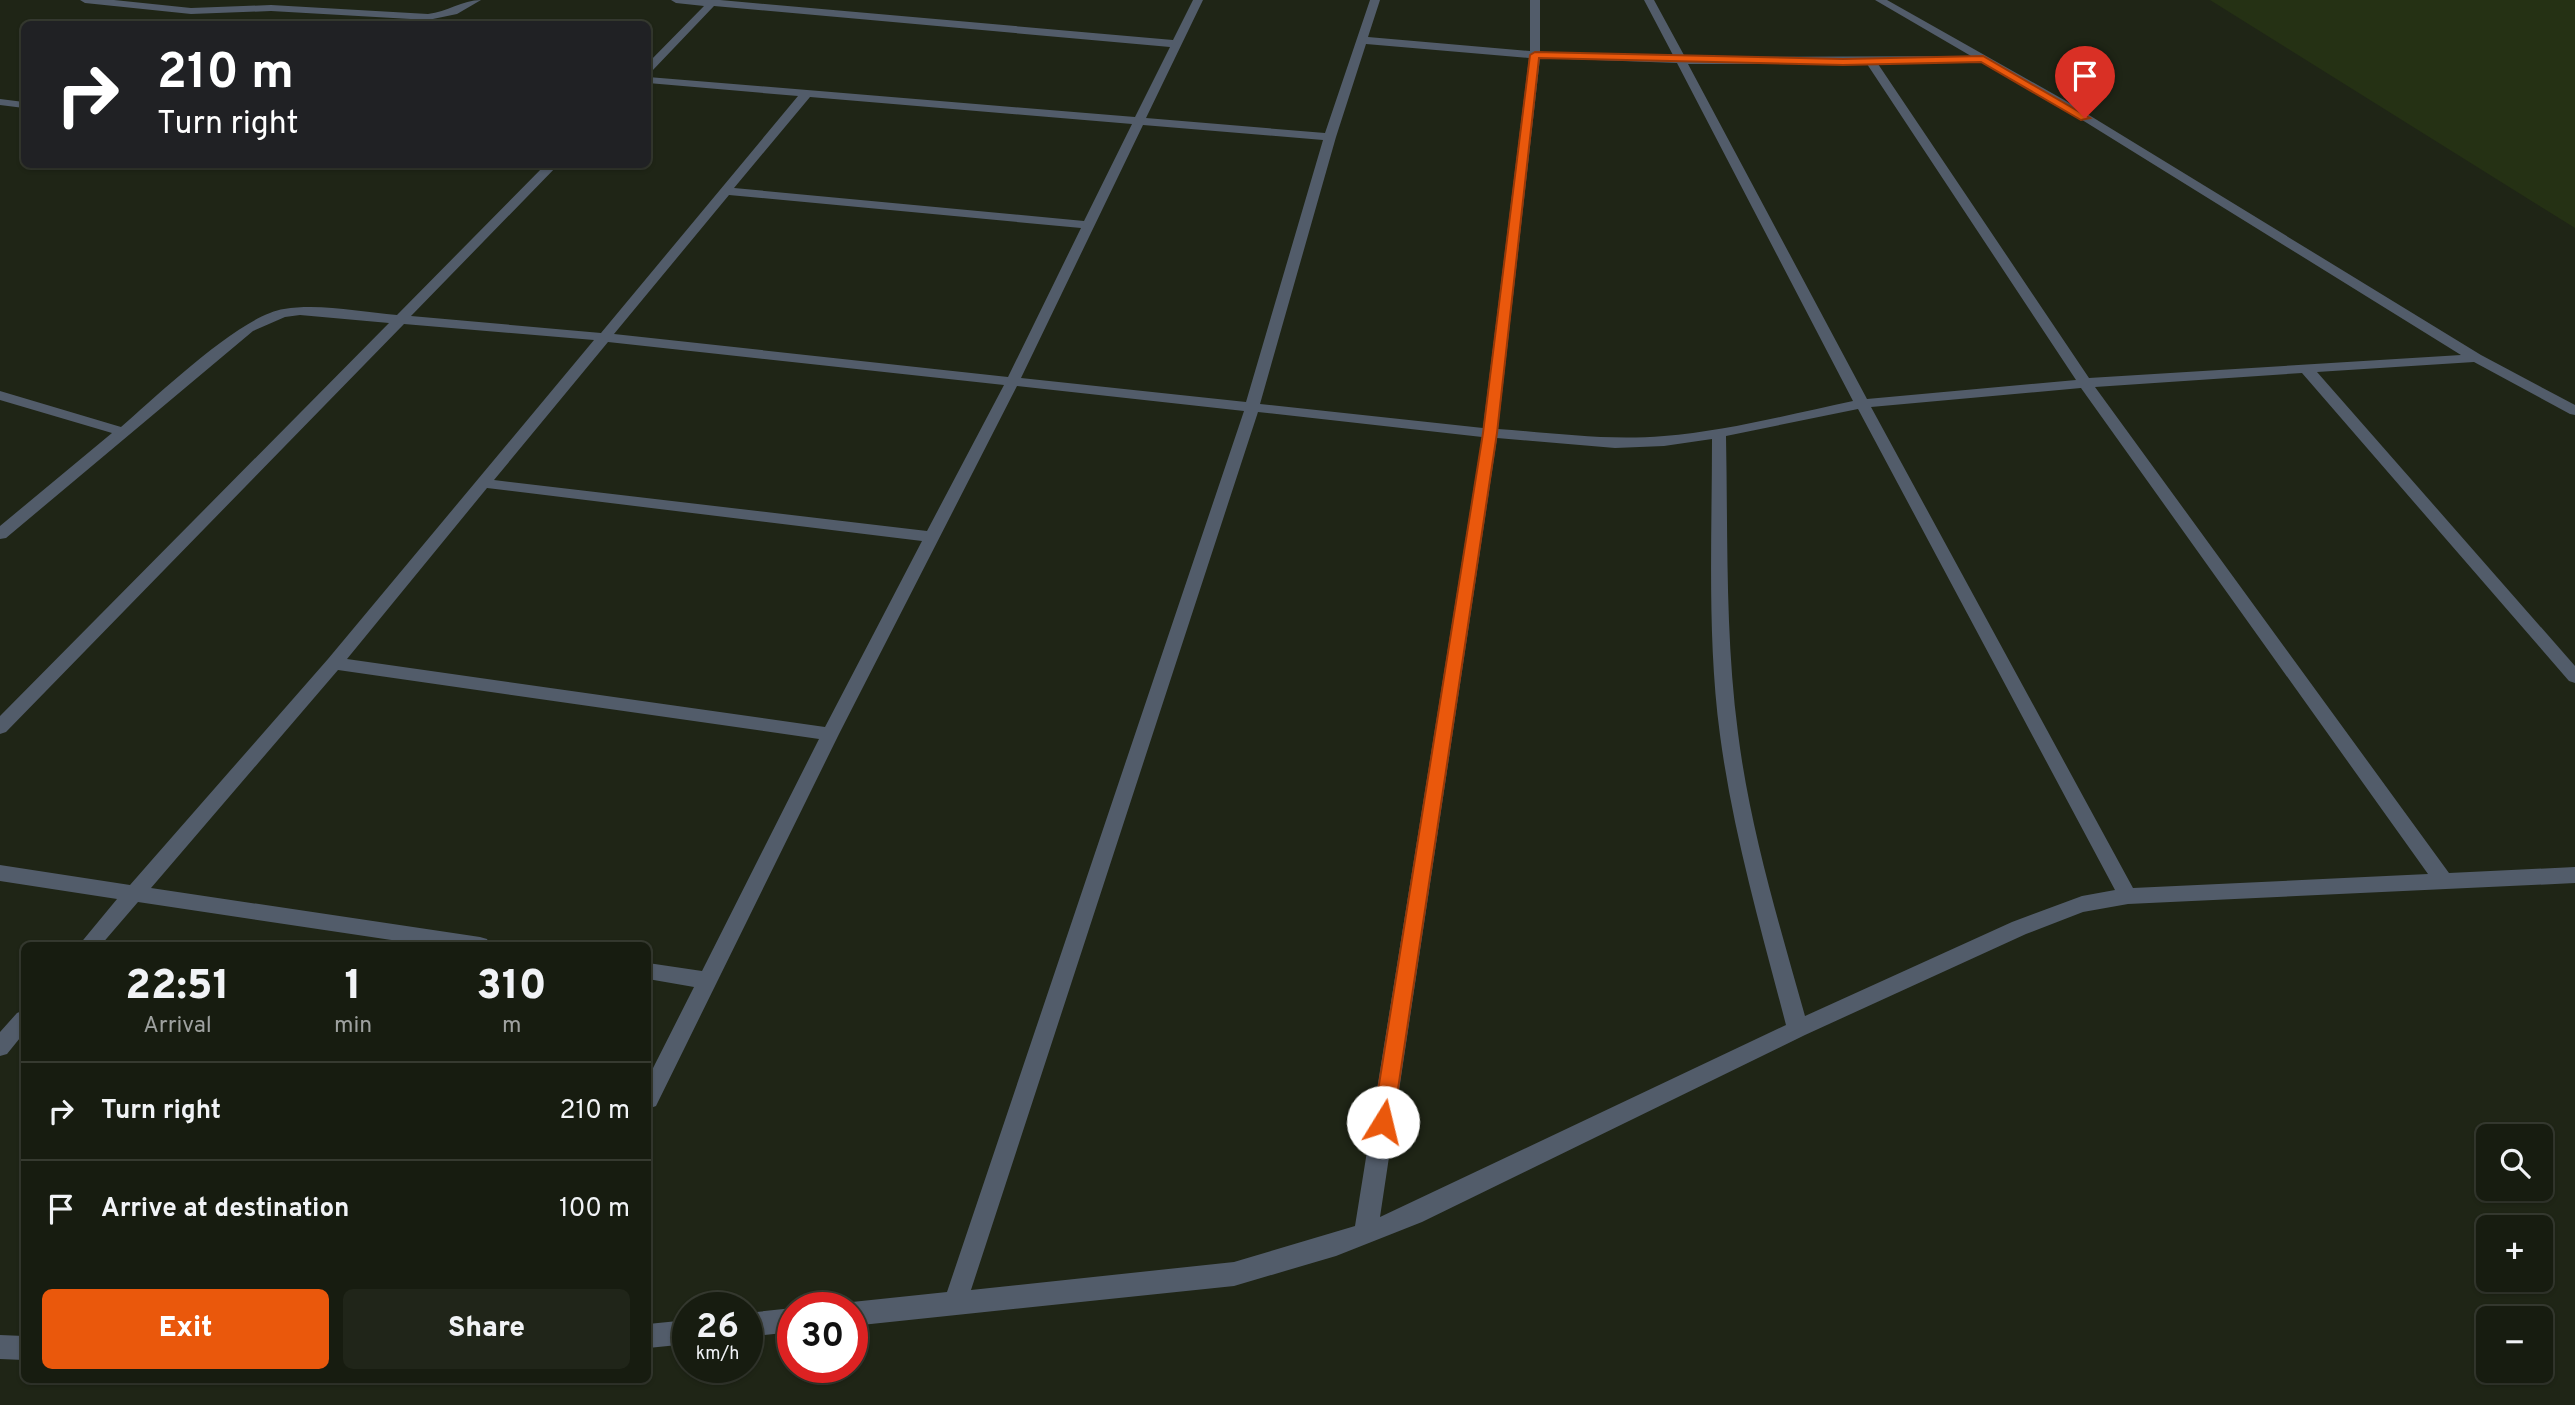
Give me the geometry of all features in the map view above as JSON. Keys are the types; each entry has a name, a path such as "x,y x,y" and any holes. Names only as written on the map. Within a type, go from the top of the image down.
{"street":[{"path":"85,0 191,11 271,8 428,17 459,10 476,0"},
{"path":"676,0 1177,44"},
{"path":"651,1093 830,734 1012,382 1198,0"},
{"path":"955,1303 1252,408 1330,137 1375,0"},
{"path":"1366,1232 1490,433 1535,55 1535,0"},
{"path":"1649,0 1862,404 2128,896"},
{"path":"1880,0 2062,103 2476,358 2575,411"},
{"path":"651,66 714,2"},
{"path":"1362,40 1535,55 1679,60 1871,62 1983,59"},
{"path":"1871,62 2085,383 2445,883"},
{"path":"651,80 1330,137"},
{"path":"92,942 334,663 806,94"},
{"path":"0,102 21,105"},
{"path":"0,727 549,168"},
{"path":"726,191 1089,225"},
{"path":"0,534 248,328 282,313 400,318 603,337 1490,433 1615,443 1664,441 1719,433 1862,404 2085,383 2476,358"},
{"path":"2306,369 2575,677"},
{"path":"0,395 122,432"},
{"path":"1719,433 1722,650 1729,735 1749,845 1798,1029"},
{"path":"482,483 932,537"},
{"path":"334,663 830,734"},
{"path":"0,873 460,942"},
{"path":"868,1312 1234,1274 1336,1245 1414,1214 1798,1029 2019,928 2082,904 2128,896 2445,883 2575,874"},
{"path":"651,971 707,980"},
{"path":"0,1047 21,1022"},
{"path":"651,1336 672,1334"},
{"path":"0,1347 21,1348"}],"green space":[{"path":"2210,0 2575,0 2575,228"}],"route":[{"path":"1383,1122 1490,433 1535,55 1843,62 1983,59 2085,118"}]}
